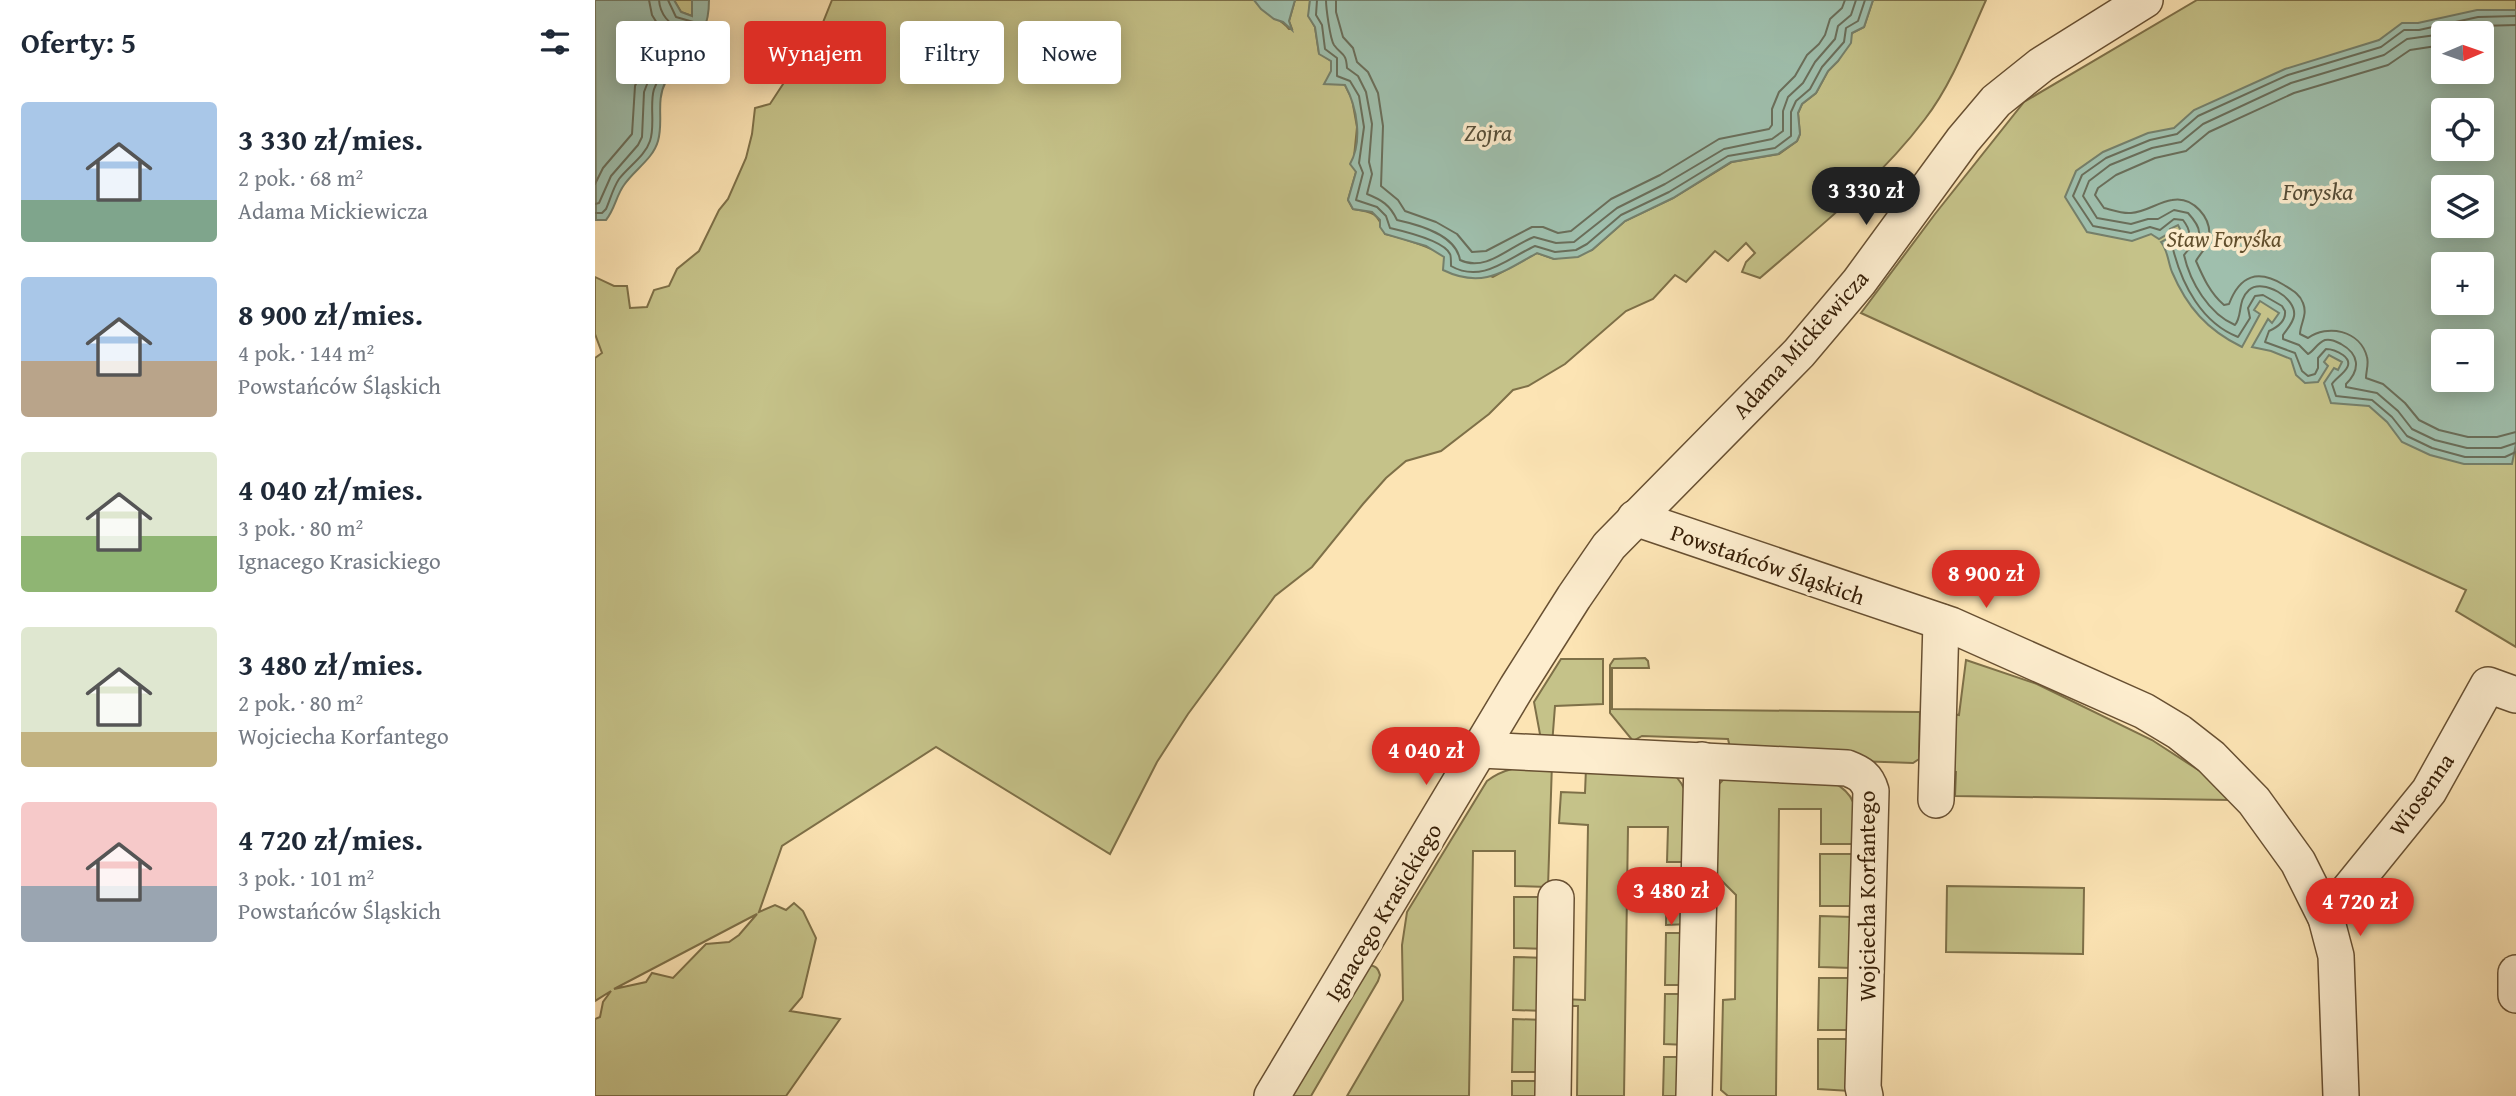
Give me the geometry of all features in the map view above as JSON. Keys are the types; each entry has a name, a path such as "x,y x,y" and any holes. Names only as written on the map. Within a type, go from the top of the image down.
{"street":[{"name":"Adama Mickiewicza","path":"1635,518 1799,353 1859,282 1963,140 1996,102 2034,69 2145,0"},
{"name":"Powstańców Śląskich","path":"1635,518 1941,622 2144,711 2179,732 2233,778 2265,817 2298,862 2326,918 2336,956 2341,1096"},
{"name":"Ignacego Krasickiego","path":"1272,1096 1574,597 1609,546 1635,518"},
{"path":"1936,800 1941,622"},
{"name":"Wiosenna","path":"2326,918 2429,791 2488,685 2516,695"},
{"name":"Wojciecha Korfantego","path":"1481,750 1847,768 1859,773 1868,782 1871,791 1863,1087 1865,1096"},
{"path":"1695,1096 1702,760"},
{"path":"1553,1096 1556,898"},
{"path":"2516,973 2516,995"}],"green space":[{"path":"674,0 692,0 692,16 681,12"},
{"path":"832,0 1254,0 1292,29 1289,21 1295,0 1310,0 1309,16 1315,27 1319,53 1331,61 1331,71 1345,85 1352,99 1357,127 1354,157 1356,172 1348,200 1353,209 1374,215 1385,234 1427,247 1493,277 1537,253 1554,259 1592,250 1625,221 1673,198 1732,162 1779,154 1797,141 1800,134 1798,113 1802,104 1816,93 1828,71 1838,61 1852,33 1864,27 1873,0 1986,0 1959,61 1925,119 1888,163 1847,203 1760,278 1742,272 1746,262 1755,253 1746,243 1728,261 1715,251 1686,282 1675,275 1653,299 1626,311 1565,364 1528,386 1513,390 1489,414 1441,451 1406,461 1386,478 1312,567 1275,596 1188,714 1157,762 1110,854 936,747 782,846 759,912 775,905 786,910 794,903 803,911 816,938 802,997 790,1011 840,1019 786,1096 595,1096 595,1019 600,1017 603,1002 611,991 595,1001 595,358 602,353 595,334 595,277 614,286 627,286 630,308 647,307 654,290 669,286 677,269 699,251 719,210 728,199 746,158 755,108 770,104 783,84 886,84 886,21 824,21","holes":["757,914 739,935 729,942 706,944 673,978 652,973 646,982 614,989"]},
{"name":"Staw Foryśka","path":"2197,0 2516,0 2516,647 2456,611 2466,590 1861,313 2024,102"},
{"path":"1645,658 1649,668 1612,668 1612,709 1920,712 1919,759 1913,763 1799,759 1731,752 1728,739 1642,736 1633,741 1610,713 1610,665 1614,659"},
{"path":"1561,659 1603,659 1603,704 1555,706 1552,745 1542,745 1534,702"},
{"path":"1966,660 2037,684 2152,740 2203,773 2229,800 1955,796 1956,772 1943,772 1946,713 1959,715"},
{"path":"1552,763 1548,887 1515,886 1515,851 1473,851 1469,1096 1347,1096 1403,1000 1402,945 1407,912 1487,781 1510,770"},
{"path":"1667,767 1684,788 1688,799 1691,822 1690,862 1667,862 1668,827 1628,827 1624,1096 1577,1096 1578,1006 1562,1006 1563,999 1585,1000 1588,825 1559,823 1561,792 1585,793 1586,768"},
{"path":"1726,777 1831,781 1848,793 1855,807 1855,844 1821,844 1821,809 1779,809 1776,1096 1728,1096 1721,1090 1723,1000 1735,999 1736,895 1710,869 1719,784"},
{"path":"1820,854 1854,854 1854,906 1820,906"},
{"path":"1667,871 1687,872 1689,924 1666,925"},
{"path":"1947,886 2084,888 2083,954 1946,952"},
{"path":"1514,897 1547,897 1547,949 1514,948"},
{"path":"1820,916 1852,917 1852,968 1819,967"},
{"path":"1666,933 1688,933 1688,985 1665,985"},
{"path":"1514,957 1547,958 1546,1011 1513,1010"},
{"path":"1369,965 1378,971 1378,981 1311,1096 1287,1096"},
{"path":"1819,978 1850,978 1849,1030 1818,1030"},
{"path":"1665,994 1688,994 1687,1045 1664,1044"},
{"path":"1513,1019 1545,1020 1545,1072 1512,1072"},
{"path":"1818,1039 1850,1039 1850,1091 1818,1089"},
{"path":"1664,1057 1687,1057 1687,1096 1663,1096"},
{"path":"1512,1081 1545,1081 1544,1096 1512,1096"}],"water":[{"path":"595,0 674,0 681,12 692,16 692,0 709,0 707,21 616,21 616,84 665,84 660,104 660,133 656,147 624,185 606,220 596,220"},
{"path":"1254,0 1295,0 1289,21 1292,30 1261,9"},
{"name":"Zojra","path":"1310,0 1873,0 1864,27 1852,33 1851,43 1828,71 1816,93 1802,104 1798,113 1800,134 1797,141 1778,154 1731,162 1673,198 1625,221 1592,250 1578,257 1554,259 1537,253 1503,272 1469,278 1443,270 1444,257 1426,246 1385,234 1380,227 1380,220 1372,212 1353,209 1348,200 1356,172 1350,164 1357,135 1353,103 1345,85 1324,84 1331,71 1331,61 1319,54 1315,27 1308,16"},
{"name":"Foryska","path":"2477,10 2516,10 2516,444 2512,464 2464,464 2430,455 2402,442 2387,422 2369,406 2331,403 2324,383 2334,368 2338,370 2342,362 2329,355 2324,362 2328,366 2318,382 2305,383 2296,375 2291,359 2252,347 2268,319 2272,323 2279,313 2260,301 2254,310 2260,314 2242,347 2218,333 2199,316 2178,285 2161,242 2174,235 2176,238 2183,235 2178,225 2159,239 2151,234 2132,241 2087,232 2065,197 2076,171 2103,152 2148,133 2174,128 2194,110 2285,69 2379,40 2402,23 2418,23"}]}
